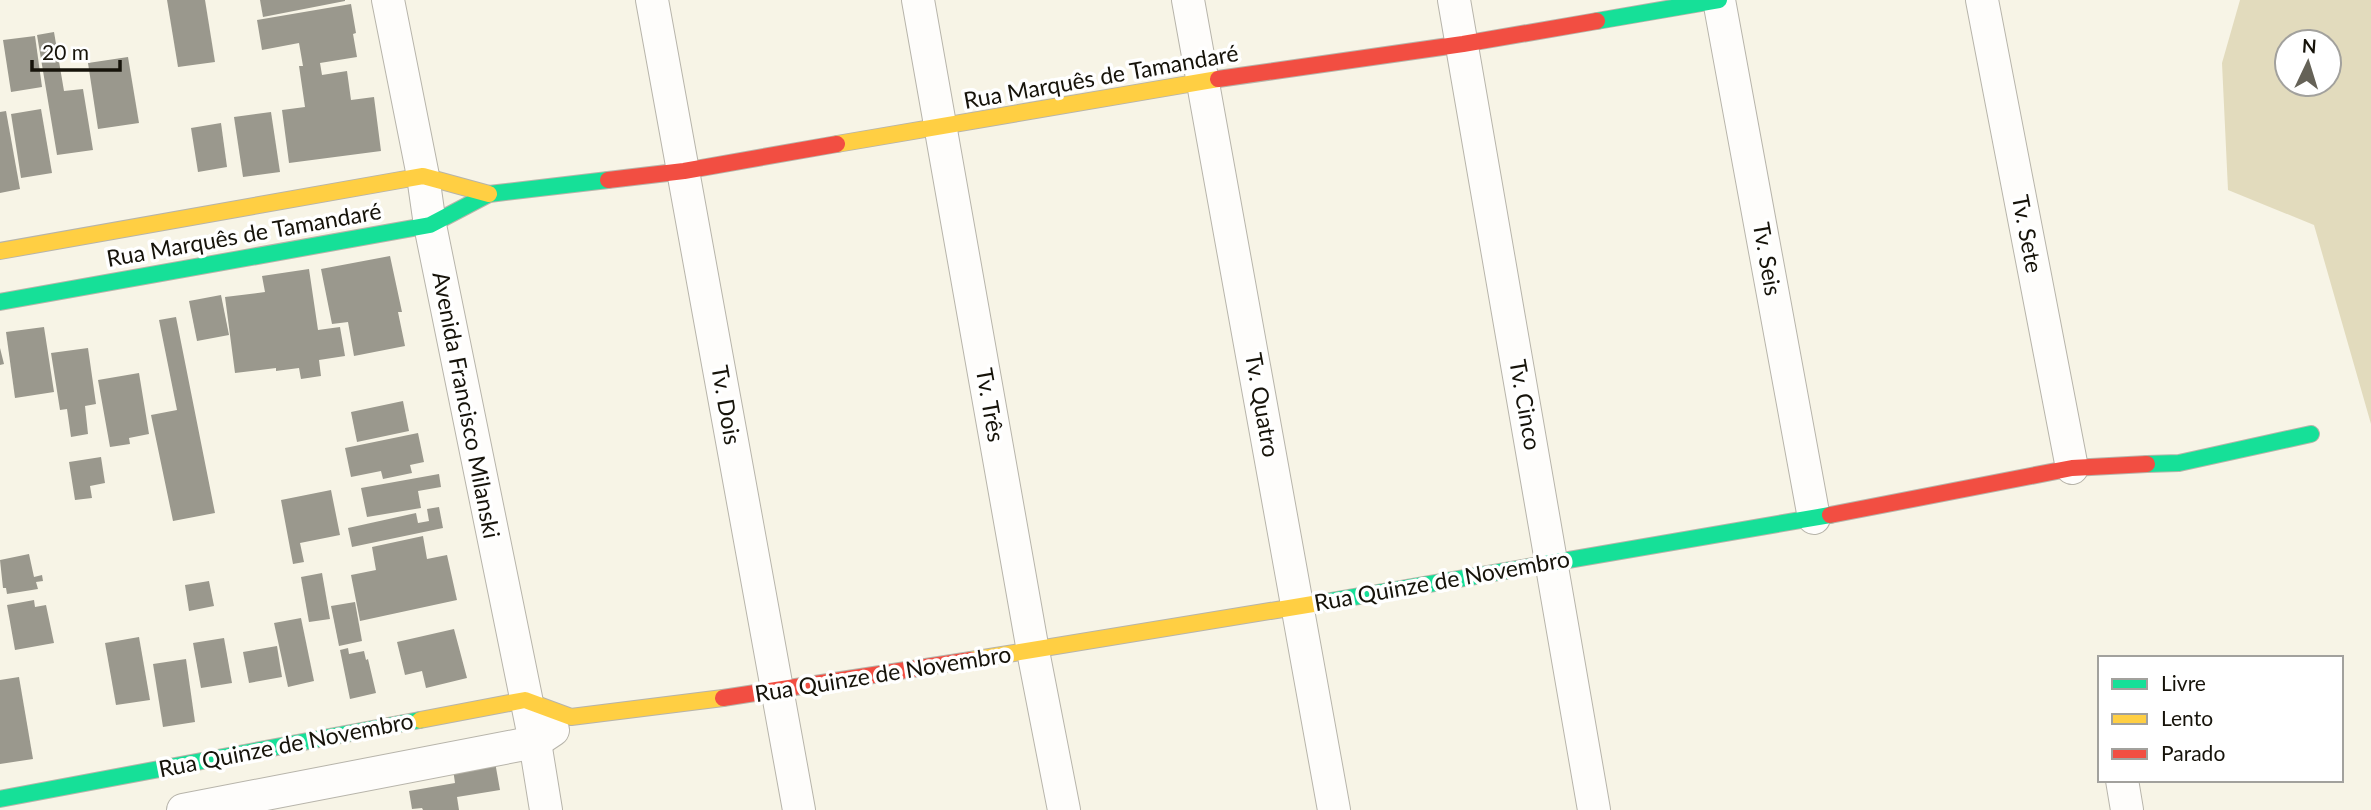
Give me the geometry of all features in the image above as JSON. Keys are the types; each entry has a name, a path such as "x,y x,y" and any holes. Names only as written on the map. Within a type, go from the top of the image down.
{"street":[{"name":"Avenida Francisco Milanski","path":"388,0 546,810"},
{"name":"Tv. Dois","path":"652,0 799,810"},
{"name":"Tv. Três","path":"918,0 1033,650 1064,810"},
{"name":"Tv. Quatro","path":"1188,0 1334,810"},
{"name":"Tv. Cinco","path":"1454,0 1594,810"},
{"name":"Rua Marquês de Tamandaré","path":"0,302 430,225 489,194 684,171 1203,81 1462,44 1719,0"},
{"name":"Tv. Seis","path":"1719,0 1814,518"},
{"name":"Tv. Sete","path":"1982,0 2072,468"},
{"name":"Rua Marquês de Tamandaré","path":"0,251 423,176 489,194"},
{"name":"Rua Quinze de Novembro","path":"0,799 525,700 571,717 677,705 1299,606 1814,518 2072,468 2179,463 2311,434"},
{"name":"Rua Quinze de Novembro","path":"183,810 535,743 571,717"},
{"path":"2122,782 2127,810"}],"shaded area":[{"path":"2240,0 2371,0 2371,424 2314,225 2228,190 2222,63"}],"building":[{"path":"167,0 205,0 215,62 178,67"},
{"path":"260,0 345,0 345,1 263,17"},
{"path":"351,4 357,57 320,63 322,75 347,71 351,100 374,97 381,151 289,163 282,110 305,107 299,66 303,66 299,43 262,50 257,20"},
{"path":"54,32 64,91 83,89 93,150 57,155 37,35"},
{"path":"35,36 42,87 11,92 3,40"},
{"path":"128,57 139,123 98,129 88,63"},
{"path":"41,109 52,173 21,178 11,114"},
{"path":"6,111 20,189 0,193 0,112"},
{"path":"271,112 280,172 243,177 234,117"},
{"path":"221,123 227,167 198,172 191,128"},
{"path":"390,256 402,312 398,312 405,346 354,356 348,322 332,324 321,269"},
{"path":"309,269 318,330 340,327 345,356 319,360 321,376 301,379 299,368 235,373 225,297 265,292 262,276"},
{"path":"221,295 229,335 197,341 189,301"},
{"path":"176,317 215,513 173,521 151,415 177,410 159,320"},
{"path":"44,327 54,392 15,398 6,332"},
{"path":"0,348 4,364 0,365"},
{"path":"88,348 96,404 85,406 88,434 71,437 67,409 60,410 51,353"},
{"path":"139,373 149,434 129,438 130,444 110,447 98,380"},
{"path":"403,401 409,431 357,442 351,412"},
{"path":"418,433 424,462 410,465 412,473 383,479 381,471 351,477 345,448"},
{"path":"101,457 105,483 90,486 92,498 75,500 69,462"},
{"path":"439,474 441,487 418,491 421,508 367,517 361,488"},
{"path":"331,490 340,535 300,543 304,562 293,564 281,500"},
{"path":"439,507 443,528 352,547 348,528 416,513 418,523 429,521 427,509"},
{"path":"423,536 427,559 447,555 457,600 360,621 351,575 376,570 372,547"},
{"path":"29,554 34,577 42,575 43,581 36,582 38,589 7,594 6,588 3,588 0,560"},
{"path":"322,573 330,619 309,622 301,577"},
{"path":"209,581 214,606 189,611 185,585"},
{"path":"34,600 35,607 46,605 54,643 15,650 7,605"},
{"path":"355,602 362,641 339,646 331,606"},
{"path":"301,618 314,681 288,687 274,623"},
{"path":"454,629 467,678 426,688 422,671 405,675 397,642"},
{"path":"139,637 150,700 116,705 105,643"},
{"path":"224,638 232,683 201,688 193,643"},
{"path":"277,646 282,677 249,683 243,652"},
{"path":"348,648 349,654 364,651 376,693 350,699 340,650"},
{"path":"186,659 195,722 163,727 153,664"},
{"path":"19,677 33,759 0,764 0,680"},
{"path":"495,762 500,790 457,797 459,810 412,809 409,791 455,783 453,769"}],"traffic: fast":[{"path":"1597,21 1719,0"},
{"path":"0,302 430,225 489,194 608,180"},
{"path":"2147,464 2179,463 2311,434"},
{"path":"1319,603 1830,515"},
{"path":"0,799 420,720"}],"traffic: slow":[{"path":"837,144 1218,79"},
{"path":"0,251 423,176 489,194"},
{"path":"971,660 1319,603"},
{"path":"420,720 525,700 571,717 723,698"}],"traffic: jam":[{"path":"1218,79 1463,44 1597,21"},
{"path":"608,180 684,171 837,144"},
{"path":"1830,515 2072,468 2147,464"},
{"path":"723,698 971,660"}]}
